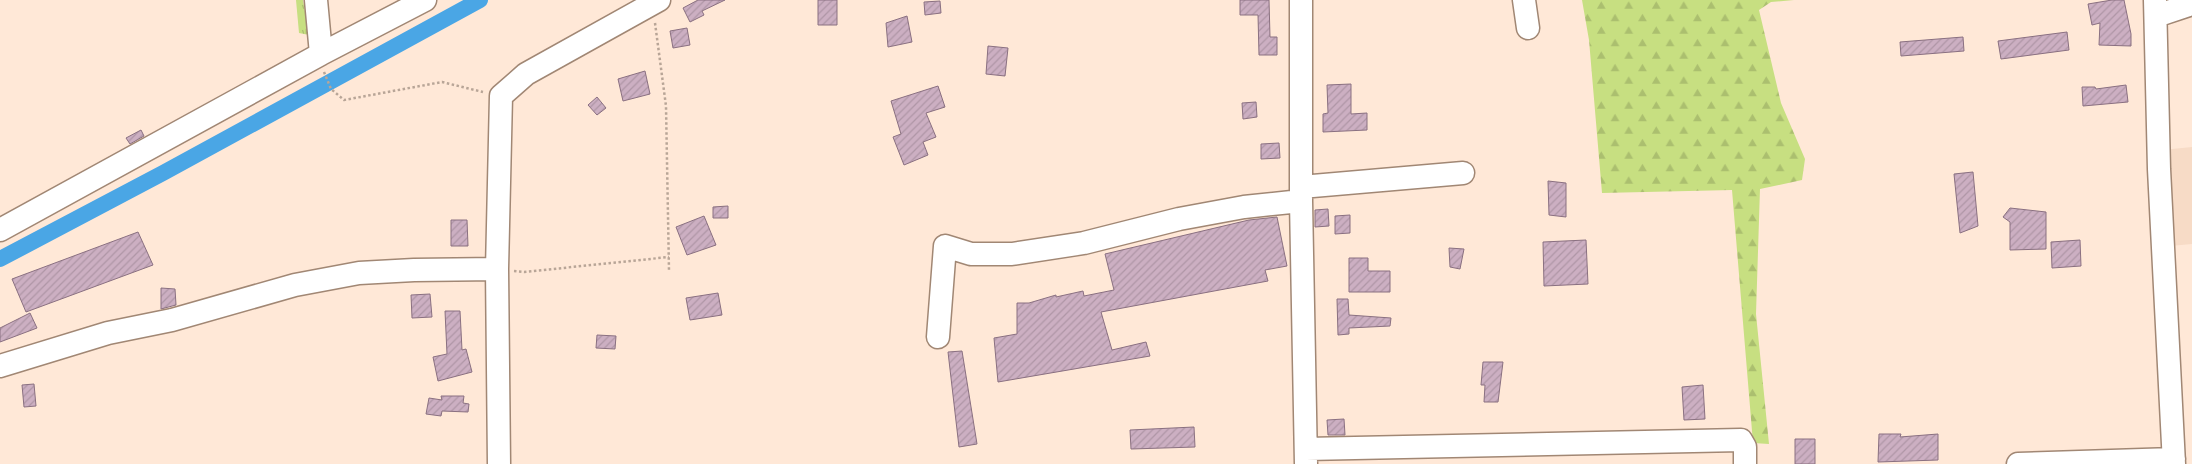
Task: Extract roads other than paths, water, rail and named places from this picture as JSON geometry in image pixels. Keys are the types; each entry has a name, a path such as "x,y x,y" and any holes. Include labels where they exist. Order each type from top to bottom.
{"street":[{"path":"316,0 323,64"},
{"path":"0,230 323,64 425,0"},
{"path":"1301,0 1301,194 1306,457 1741,440 1745,447 1745,464"},
{"path":"1524,0 1528,28"},
{"path":"499,464 497,269 501,96 526,74 656,2"},
{"path":"2018,464 2174,462 2159,169 2156,8 2192,4"},
{"path":"938,337 945,246 971,254 1012,254 1084,243 1179,220 1301,194 1463,173"},
{"path":"0,366 108,333 172,320 295,285 359,273 497,269"}],"waterway":[{"path":"0,259 163,173 480,0"}]}
